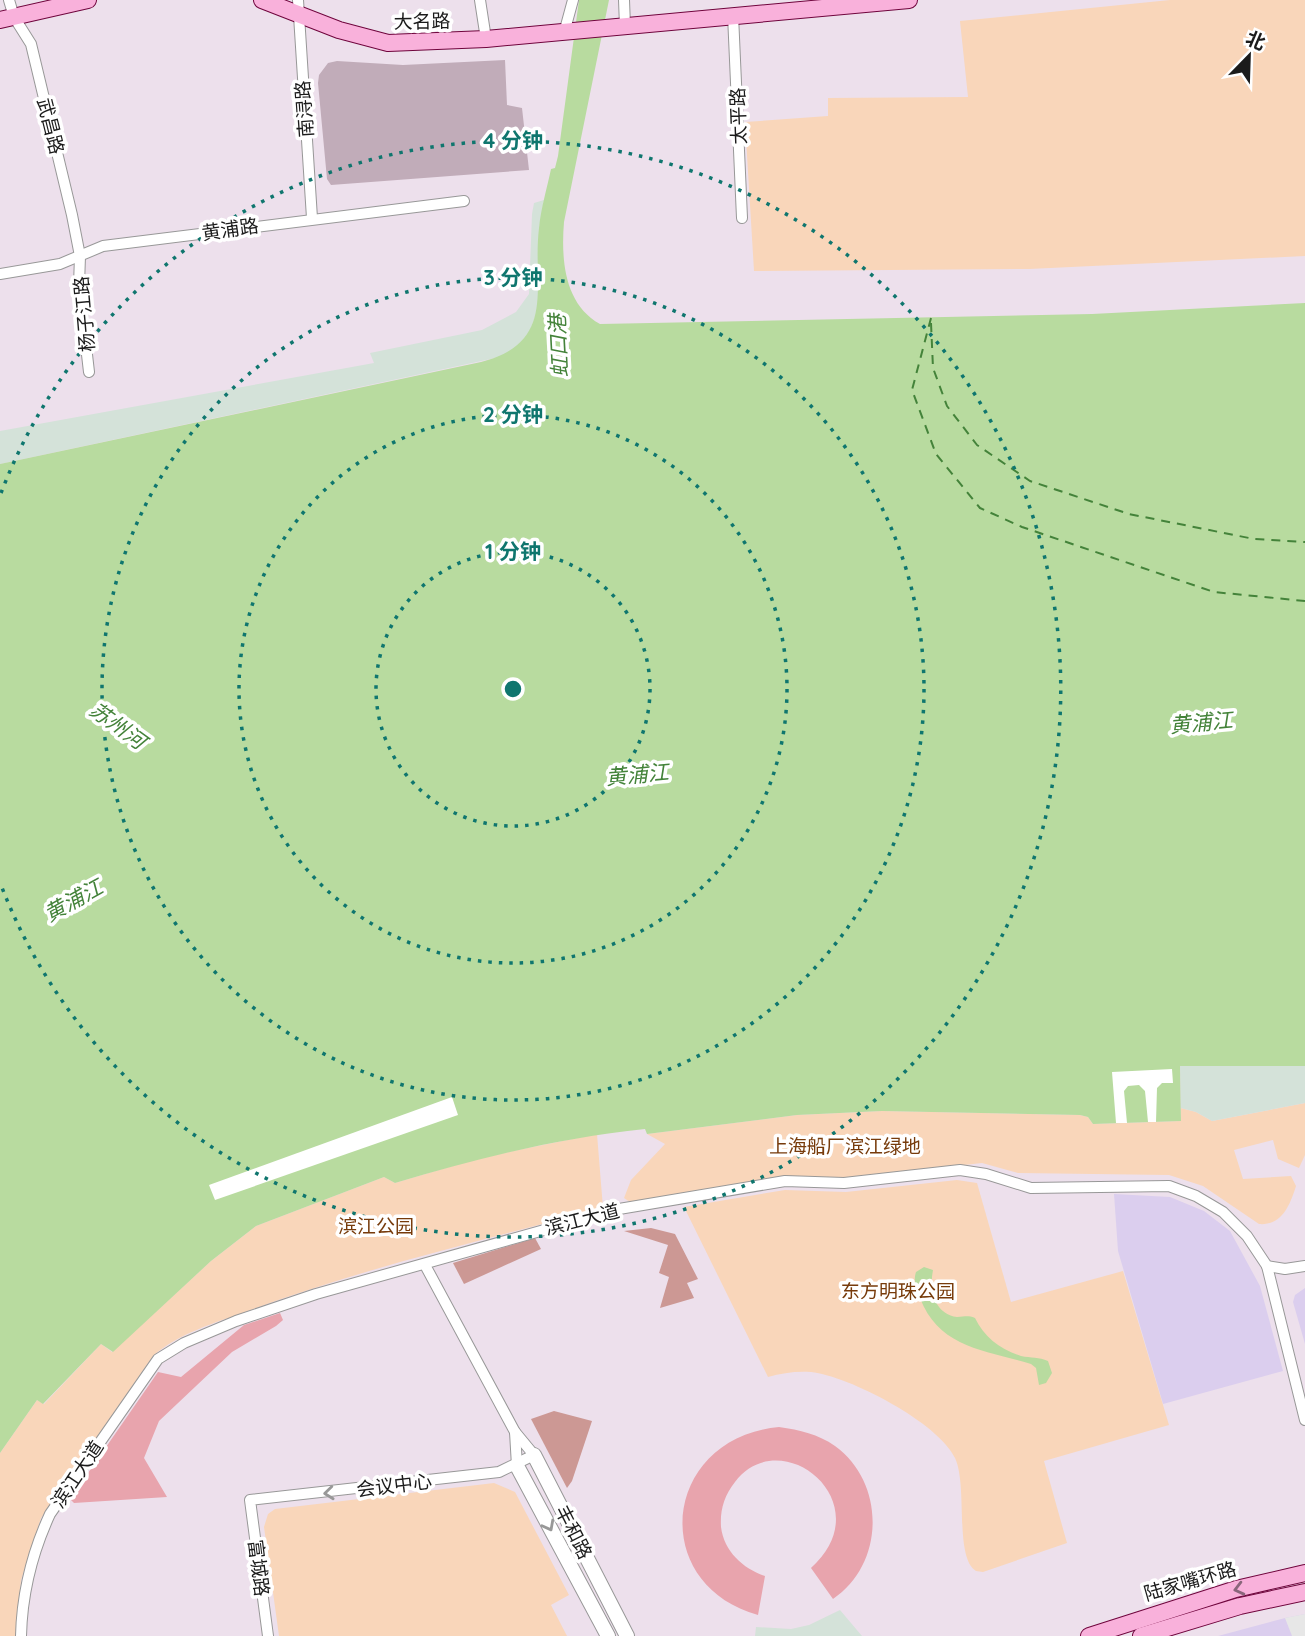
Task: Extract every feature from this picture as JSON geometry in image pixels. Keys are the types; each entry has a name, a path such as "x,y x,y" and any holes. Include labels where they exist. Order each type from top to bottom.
{"main road":[{"path":"7,19 88,0"},
{"name":"大名路","path":"262,0 298,7 365,39 388,43 486,39 909,0"},
{"name":"陆家嘴环路","path":"1089,1636 1200,1599 1305,1573"},
{"name":"陆家嘴环路","path":"1141,1636 1240,1606 1305,1592"}],"street":[{"name":"武昌路","path":"9,0 7,19 31,44 80,256"},
{"path":"480,0 486,39"},
{"path":"573,0 576,31"},
{"path":"617,27 624,0"},
{"name":"南浔路","path":"298,7 312,218"},
{"name":"太平路","path":"733,15 741,218"},
{"name":"黄浦路","path":"0,274 60,264 103,246 464,201"},
{"name":"杨子江路","path":"80,256 79,285 89,372"},
{"name":"滨江大道","path":"21,1636 26,1585 50,1514 158,1359 184,1343 236,1321 316,1293 425,1265 619,1209 785,1181 844,1183 960,1170 1031,1188 1125,1185 1169,1186 1183,1191 1223,1212 1247,1236 1267,1266 1305,1420"},
{"name":"丰和路","path":"425,1265 515,1432 534,1455 624,1635"},
{"path":"1267,1266 1285,1269 1305,1266"},
{"name":"丰和路","path":"515,1432 517,1466 608,1636"},
{"name":"会议中心","path":"250,1500 499,1472 517,1466 534,1455"},
{"name":"富城路","path":"250,1500 268,1636"}],"shaded area":[{"path":"505,60 507,105 522,108 529,170 331,185 327,179 318,83 319,75 328,63 337,61 403,65"},
{"path":"544,200 539,229 538,310 528,335 515,348 500,357 0,464 0,431 374,363 370,353 482,330 516,312 529,294 532,214 534,203"},
{"path":"1180,1066 1305,1066 1305,1103 1212,1121 1196,1112 1181,1108"},
{"path":"1114,1194 1170,1197 1204,1211 1230,1231 1260,1286 1283,1371 1163,1404 1118,1251"},
{"path":"651,1228 675,1234 698,1279 687,1283 694,1298 660,1308 669,1277 659,1273 668,1245 624,1231"},
{"path":"535,1238 541,1249 464,1284 453,1263"},
{"path":"1305,1288 1305,1344 1293,1302 1295,1295"},
{"path":"280,1313 283,1320 232,1352 159,1421 144,1458 167,1497 74,1503 70,1499 158,1372 181,1377 244,1325"},
{"path":"554,1411 592,1421 572,1481 567,1488 531,1419"},
{"path":"779,1427 822,1438 852,1462 864,1481 873,1523 870,1545 862,1566 850,1584 833,1599 811,1568 830,1543 836,1519 831,1496 817,1478 798,1465 776,1461 754,1466 735,1482 725,1498 721,1527 726,1544 736,1558 765,1576 758,1615 722,1598 698,1574 685,1545 683,1514 692,1483 711,1457 740,1437"},
{"path":"840,1610 862,1636 755,1636 756,1627 791,1629 809,1625"},
{"path":"1305,1614 1305,1636 1218,1636 1285,1618"},
{"path":"1305,1614 1305,1636 1292,1636 1285,1618"}],"green space":[{"path":"1170,0 1305,0 1305,256 1029,269 754,271 745,122 828,116 828,98 968,97 960,21"},
{"name":"上海船厂滨江绿地","path":"1305,1103 1305,1155 1299,1168 1278,1159 1273,1140 1234,1150 1243,1179 1291,1176 1296,1186 1284,1213 1274,1222 1267,1224 1259,1224 1203,1186 1169,1175 1018,1173 982,1163 630,1202 624,1198 631,1180 665,1144 647,1134 797,1115 882,1111 1080,1115 1088,1117 1093,1124 1181,1121 1181,1108 1196,1112 1212,1121"},
{"name":"滨江公园","path":"597,1134 603,1208 335,1281 198,1329 153,1356 41,1518 21,1580 16,1636 0,1636 0,1453 37,1400 44,1404 101,1344 112,1352 211,1261 256,1226 384,1177 395,1183 479,1158"},
{"name":"东方明珠公园","path":"957,1180 977,1183 1011,1302 1123,1271 1169,1425 1044,1461 1067,1543 983,1572 976,1571 969,1563 965,1551 959,1470 946,1444 912,1416 847,1382 811,1372 768,1377 684,1207 785,1190 846,1192"},
{"path":"494,1483 515,1492 569,1595 551,1605 567,1636 279,1636 264,1527 268,1514 275,1509"}],"water":[{"path":"579,0 609,0 564,222 563,251 572,293 588,315 600,324 1092,314 1305,303 1305,1066 1180,1066 1181,1121 1093,1124 1088,1117 1080,1115 882,1111 797,1115 647,1134 645,1129 613,1133 519,1150 395,1183 384,1177 256,1226 211,1261 113,1352 101,1344 43,1404 37,1400 0,1453 0,464 481,362 505,353 522,341 536,310 540,221 551,169 555,168 558,156"},
{"path":"924,1267 933,1270 933,1292 943,1311 957,1317 975,1318 988,1337 1007,1350 1021,1356 1048,1361 1052,1373 1046,1383 1039,1385 1036,1368 1031,1364 965,1344 939,1327 928,1315 915,1285 916,1272"}],"pier":[{"path":"1172,1069 1173,1083 1162,1083 1157,1088 1156,1122 1148,1122 1145,1091 1139,1085 1128,1086 1124,1091 1127,1123 1116,1123 1112,1072"},
{"path":"452,1097 458,1115 215,1200 209,1185"}],"ferry route":[{"path":"931,318 912,390 936,454 980,508 1022,527 1214,592 1305,601"},
{"path":"931,323 933,368 947,406 977,445 1030,481 1129,514 1254,539 1305,542"}],"water label":[{"name":"虹口港","path":"558,346"},
{"name":"黄浦江","path":"1201,722"},
{"name":"苏州河","path":"118,725"},
{"name":"黄浦江","path":"637,774"},
{"name":"黄浦江","path":"73,900"}]}
